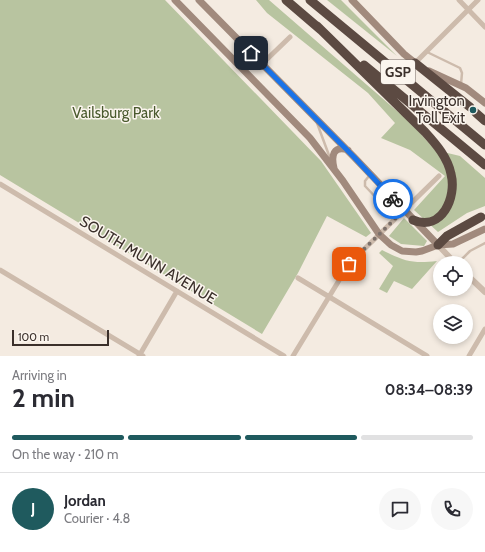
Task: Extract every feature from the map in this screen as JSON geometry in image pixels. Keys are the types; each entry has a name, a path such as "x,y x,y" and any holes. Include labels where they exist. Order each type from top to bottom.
{"highway":[{"name":"GSP","path":"286,0 485,165"},
{"name":"GSP","path":"310,0 485,144"},
{"path":"317,26 425,132 438,148 448,164 451,174 452,189 450,199 444,212 430,222 419,222 413,220"},
{"path":"415,63 485,121"},
{"path":"438,245 447,236 481,216"}],"main road":[{"path":"175,0 310,138 379,234 391,245 402,251 422,251 438,245 453,244 485,229"},
{"path":"199,0 348,151 438,245"},
{"path":"352,0 404,54 415,63 461,85 485,103"},
{"path":"334,170 332,159 335,152 340,149 348,151"}],"street":[{"path":"459,0 485,26"},
{"path":"415,63 478,0"},
{"path":"262,64 290,37"},
{"path":"293,356 349,264 439,176"},
{"name":"SOUTH MUNN AVENUE","path":"0,184 284,356"},
{"path":"438,245 450,256"},
{"path":"0,270 140,355 177,291"},
{"path":"298,278 427,356"},
{"path":"473,281 485,292"},
{"path":"469,356 485,329"}],"lane":[{"path":"426,51 460,68 462,73 461,85"},
{"path":"314,117 326,145 334,170"},
{"path":"370,174 365,181 365,186 386,206 390,207 398,204"},
{"path":"465,256 470,251 485,243"}],"green space":[{"name":"Vailsburg Park","path":"0,0 165,0 321,161 371,233 366,237 327,216 298,273 262,334 0,175"},
{"path":"256,0 269,0 412,124 435,150 460,156 485,178 485,206 467,213 438,232 414,210 445,176 410,150 381,138 395,123 368,93 267,13"},
{"path":"327,0 341,0 397,56"},
{"path":"404,218 427,241 424,246 401,244 389,236"},
{"path":"382,250 396,257 414,262 433,261 433,265 412,289 394,281 387,293 379,289 393,266 379,253"}],"way so far":[{"path":"349,264 404,210 393,199"}],"place":[{"name":"Irvington Toll Exit","path":"473,110"}],"route":[{"path":"251,53 354,157 393,199"}]}
